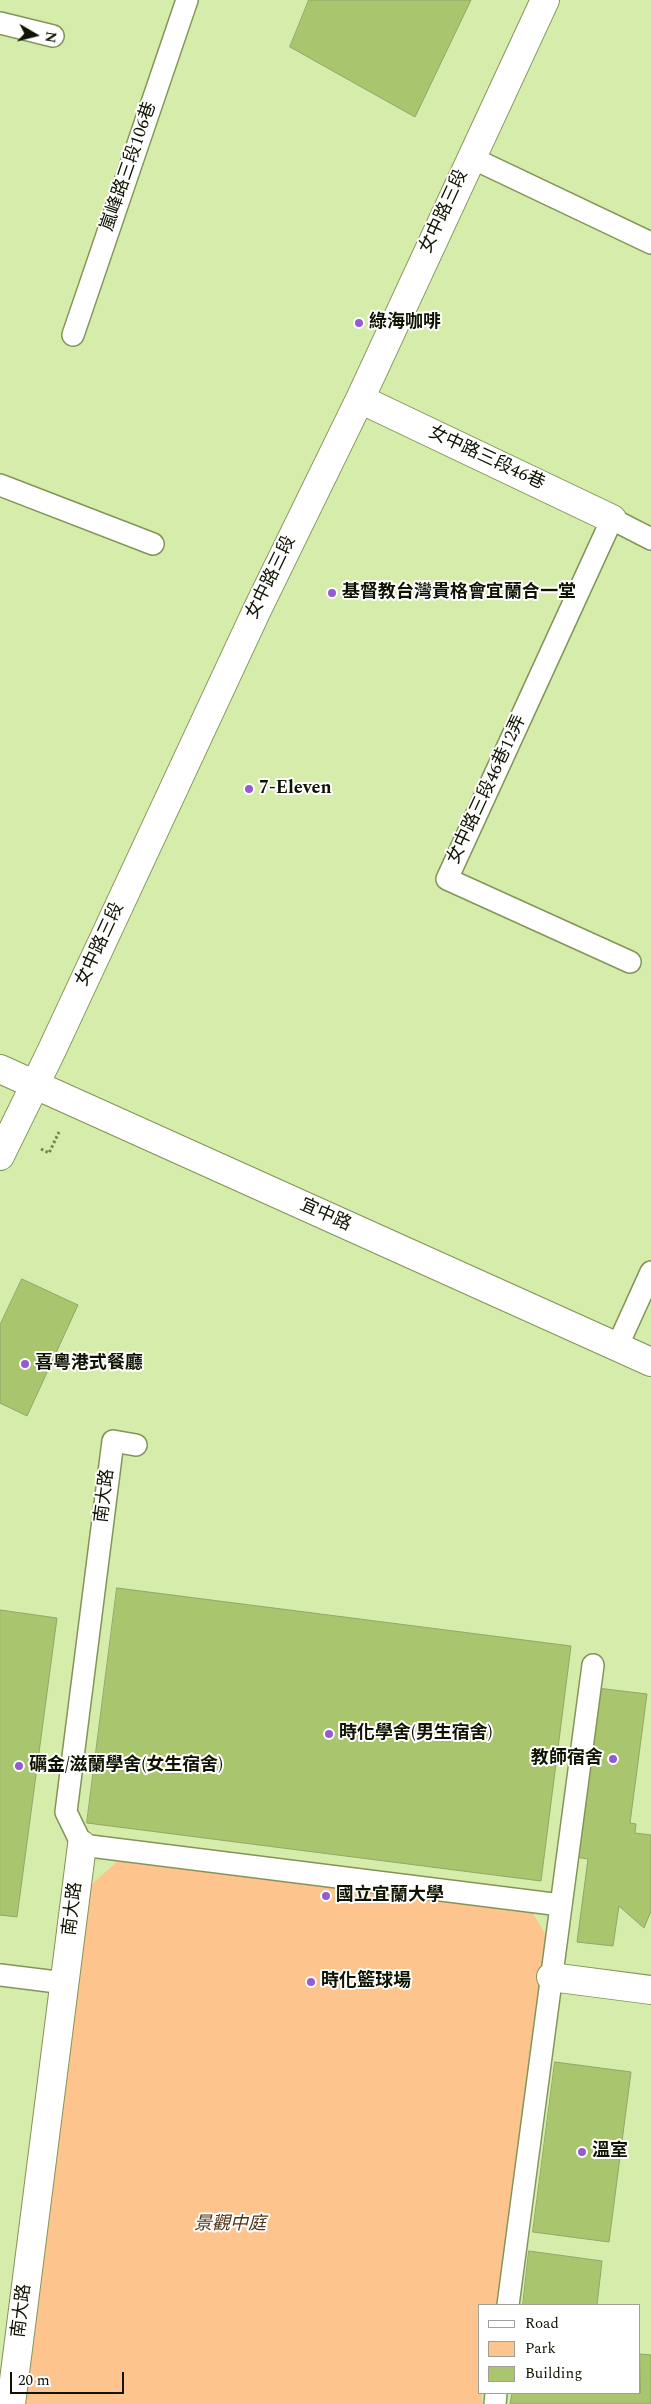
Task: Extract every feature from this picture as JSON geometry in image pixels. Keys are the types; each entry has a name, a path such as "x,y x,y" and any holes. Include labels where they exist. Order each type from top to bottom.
{"street":[{"name":"女中路三段","path":"0,1156 257,610 360,399 470,157 545,0"},
{"name":"女中路三段46巷","path":"360,399 612,519"},
{"name":"宜中路","path":"0,1069 651,1362"},
{"name":"南大路","path":"11,2404 82,1845"},
{"path":"551,1977 651,1990"}],"lane":[{"name":"嵐峰路三段106巷","path":"73,334 187,0"},
{"path":"0,23 53,36"},
{"path":"470,157 651,243"},
{"path":"0,485 153,544"},
{"path":"612,519 651,539"},
{"name":"女中路三段46巷12弄","path":"612,519 447,879 630,962"},
{"path":"617,1347 651,1272"},
{"name":"南大路","path":"82,1845 66,1812 113,1441 136,1444"},
{"path":"508,2304 593,1665"},
{"path":"82,1845 561,1904"},
{"path":"0,1975 65,1983"}],"green space":[{"name":"景觀中庭","path":"121,1858 531,1910 549,1940 530,2084 496,2304 478,2304 478,2394 482,2394 482,2404 26,2404 91,1885"}],"building":[{"path":"309,0 471,0 415,117 290,47"},
{"name":"喜粵港式餐廳","path":"22,1279 78,1305 27,1416 0,1403 0,1325"},
{"name":"時化學舍(男生宿舍)","path":"117,1588 571,1646 541,1881 87,1823"},
{"name":"礪金/滋蘭學舍(女生宿舍)","path":"0,1610 57,1618 17,1917 0,1915"},
{"name":"教師宿舍","path":"597,1688 647,1694 630,1823 636,1824 635,1833 651,1835 651,1911 644,1928 619,1906 613,1946 577,1942 588,1859 575,1857"},
{"name":"溫室","path":"555,2062 631,2072 609,2242 533,2232"},
{"path":"529,2251 602,2261 597,2304 523,2304"},
{"path":"641,2354 651,2355 651,2404 510,2404 512,2394 641,2394"}],"place":[{"name":"綠海咖啡","path":"359,323"},
{"name":"基督教台灣貴格會宜蘭合一堂","path":"332,593"},
{"name":"7-Eleven","path":"249,789"},
{"name":"喜粵港式餐廳","path":"25,1364"},
{"name":"時化學舍(男生宿舍)","path":"329,1734"},
{"name":"教師宿舍","path":"613,1759"},
{"name":"礪金/滋蘭學舍(女生宿舍)","path":"19,1766"},
{"name":"國立宜蘭大學","path":"326,1896"},
{"name":"時化籃球場","path":"311,1982"},
{"name":"溫室","path":"582,2152"}]}
